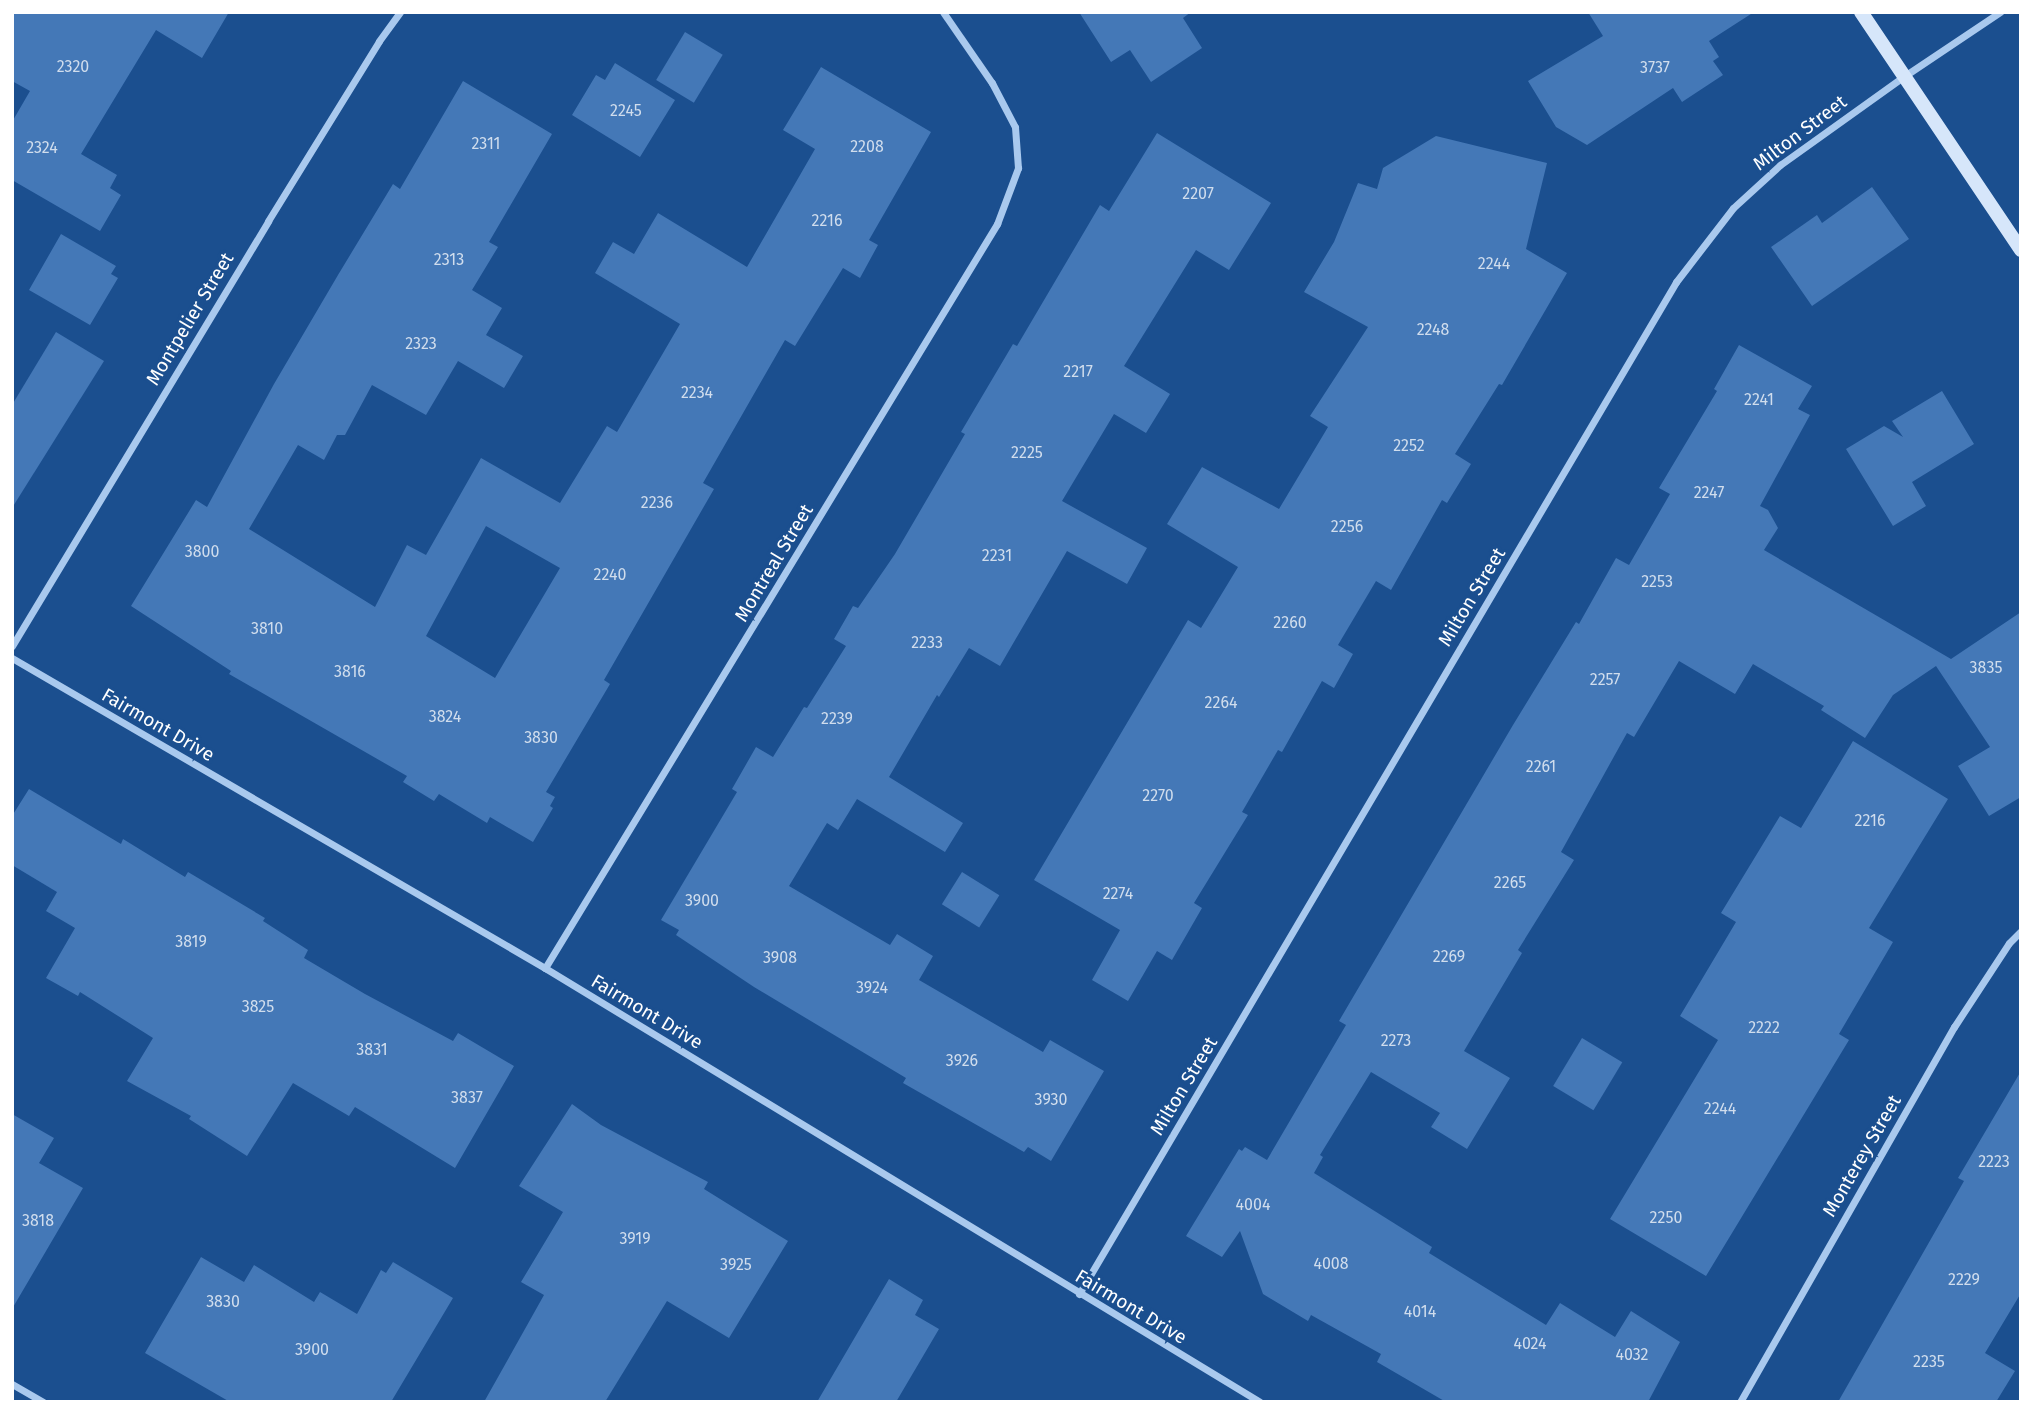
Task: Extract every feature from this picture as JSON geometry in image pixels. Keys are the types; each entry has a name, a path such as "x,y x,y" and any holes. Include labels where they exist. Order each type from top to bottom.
{"main road":[{"path":"1861,12 2021,250"}],"street":[{"name":"Montpelier Street","path":"12,646 274,210 379,41 400,12"},
{"name":"Montreal Street","path":"545,968 997,224 1018,168 1014,127 992,83 943,12"},
{"name":"Milton Street","path":"1079,1294 1676,282 1733,208 1780,165 2000,12"},
{"name":"Fairmont Drive","path":"12,658 545,968 1261,1402"},
{"name":"Monterey Street","path":"1740,1402 1954,1027 2009,943 2021,931"},
{"path":"12,1384 43,1402"}],"building":[{"path":"12,12 229,12 202,58 156,30 81,154 117,175 110,188 121,195 100,231 12,180 12,122 30,91 12,81"},
{"path":"1079,12 1191,12 1183,18 1202,48 1151,82 1130,50 1111,62"},
{"path":"1588,12 1754,12 1709,41 1719,57 1713,61 1723,75 1682,102 1673,88 1587,145 1556,127 1528,81 1603,36"},
{"path":"685,32 723,55 694,103 656,80"},
{"path":"615,63 675,100 640,157 572,115 596,75 605,80"},
{"path":"821,67 931,132 869,240 878,245 860,278 843,268 795,346 785,340 703,483 714,489 604,680 610,684 546,792 555,797 550,806 553,808 533,842 490,817 487,823 439,794 434,801 403,782 407,776 229,674 231,671 131,606 196,500 207,507 274,384 338,275 393,184 400,189 463,81 552,134 489,242 498,247 472,290 502,308 486,335 523,356 504,388 458,361 426,415 372,385 345,435 337,435 324,460 298,445 249,529 375,607 407,545 426,555 481,458 560,503 607,426 617,432 680,324 595,273 613,242 634,254 658,213 747,267 815,149 783,130","holes":["486,526 560,568 495,678 426,636"]},
{"path":"1157,133 1271,203 1229,270 1196,250 1124,366 1170,394 1146,433 1114,414 1062,501 1147,548 1127,584 1067,551 1000,666 969,648 939,697 937,695 889,777 963,823 945,852 857,799 838,830 827,823 789,886 890,945 897,934 933,956 919,980 1043,1052 1050,1040 1104,1071 1051,1161 1028,1147 1024,1152 903,1083 906,1078 754,987 676,935 679,930 661,920 737,792 732,789 756,747 773,757 804,707 807,708 846,646 834,639 853,606 858,608 895,554 965,434 961,432 1013,344 1017,346 1100,205 1109,211"},
{"path":"1436,136 1547,163 1526,249 1567,273 1502,385 1499,384 1455,454 1471,464 1447,503 1442,500 1391,590 1376,581 1338,645 1353,654 1334,688 1322,681 1282,752 1278,750 1242,812 1248,815 1194,903 1202,908 1172,960 1157,951 1128,1001 1092,980 1120,930 1034,880 1188,620 1201,628 1238,567 1167,524 1202,467 1279,509 1328,427 1310,416 1368,327 1304,292 1334,242 1358,183 1377,189 1383,168"},
{"path":"1872,187 1909,239 1812,306 1771,247 1817,215 1822,223"},
{"path":"61,234 116,266 111,274 118,278 90,325 29,290"},
{"path":"56,332 104,361 12,508 12,405"},
{"path":"1739,345 1812,386 1798,409 1810,415 1760,506 1768,510 1778,528 1764,550 1951,659 2021,612 2021,797 1989,816 1958,766 1990,747 1936,666 1893,695 1865,738 1821,710 1824,706 1753,664 1735,694 1679,661 1634,737 1627,733 1561,852 1574,860 1518,950 1522,953 1464,1051 1510,1078 1467,1149 1431,1127 1440,1113 1371,1072 1320,1155 1323,1157 1314,1173 1432,1247 1429,1253 1546,1325 1560,1303 1615,1337 1631,1311 1680,1342 1648,1402 1446,1402 1377,1362 1381,1354 1311,1315 1308,1321 1263,1294 1240,1231 1222,1257 1186,1236 1239,1149 1242,1151 1245,1147 1267,1160 1346,1025 1339,1021 1513,725 1576,622 1579,624 1616,558 1629,565 1670,494 1659,488 1717,391 1714,389"},
{"path":"1942,391 1974,444 1912,482 1926,506 1893,526 1846,449 1884,426 1903,437 1892,421"},
{"path":"1853,741 1948,799 1869,928 1893,942 1839,1034 1849,1040 1706,1276 1610,1219 1718,1040 1680,1016 1736,922 1721,913 1780,816 1801,828"},
{"path":"29,789 121,844 123,839 185,877 188,872 265,918 263,921 308,950 304,958 365,994 453,1041 458,1033 514,1066 455,1168 355,1107 349,1116 293,1083 247,1156 189,1119 191,1116 127,1081 153,1038 80,992 78,996 46,978 75,928 46,911 57,892 12,865 12,816"},
{"path":"962,872 999,895 979,928 942,904"},
{"path":"1582,1038 1622,1062 1593,1110 1553,1086"},
{"path":"2021,1071 2021,1293 1985,1353 2015,1371 1996,1402 1838,1402 1964,1181 1958,1178"},
{"path":"572,1104 601,1125 708,1182 704,1189 788,1241 729,1338 667,1301 605,1402 484,1402 544,1295 521,1282 563,1212 519,1186"},
{"path":"12,1114 54,1138 39,1163 83,1188 12,1309"},
{"path":"201,1257 244,1282 254,1265 314,1302 320,1292 357,1314 381,1270 386,1273 393,1262 453,1298 391,1402 230,1402 145,1353"},
{"path":"889,1279 923,1300 915,1315 939,1329 896,1402 817,1402"}]}
